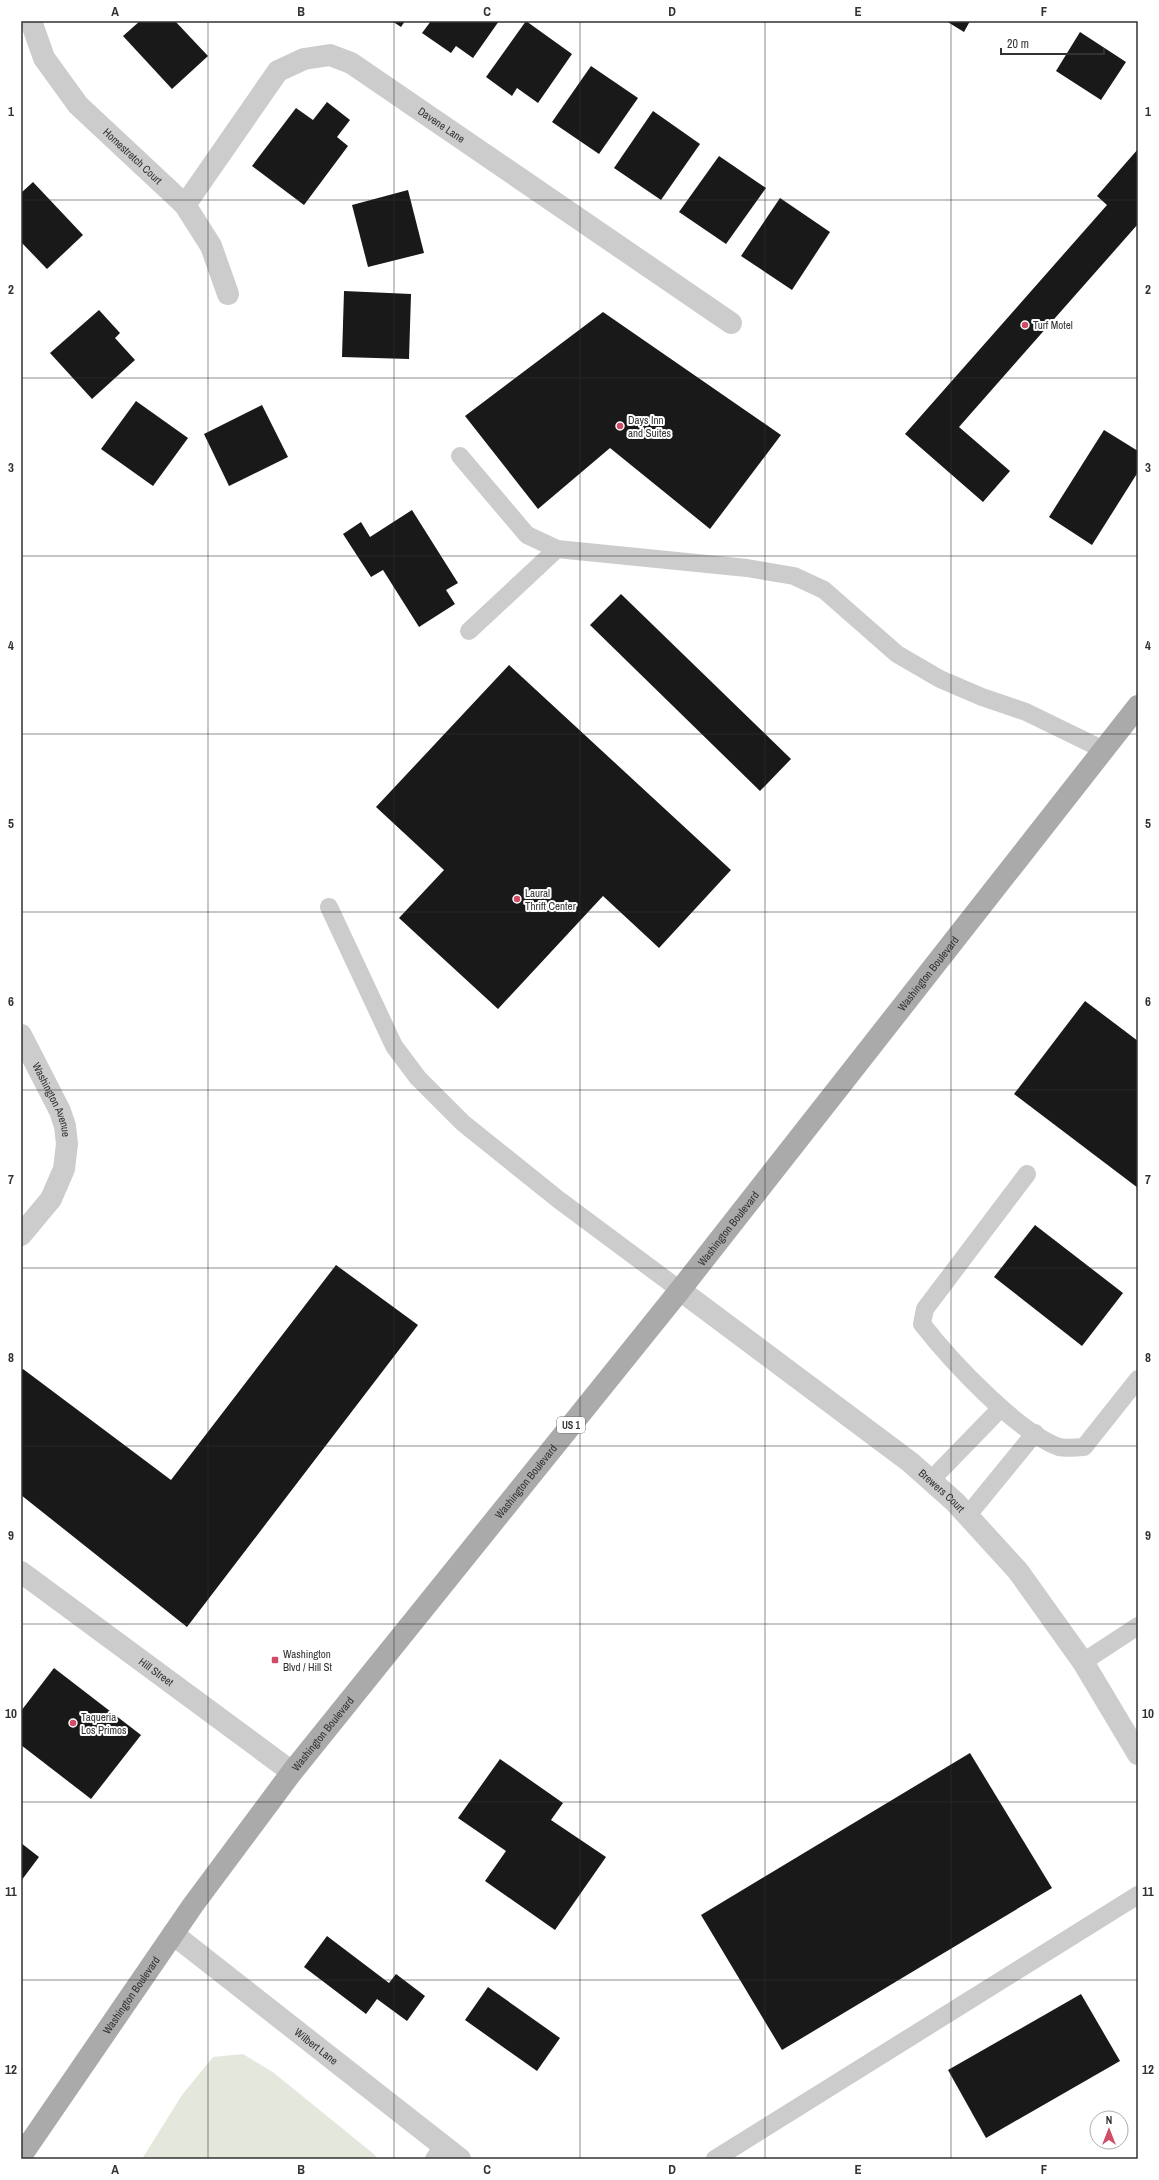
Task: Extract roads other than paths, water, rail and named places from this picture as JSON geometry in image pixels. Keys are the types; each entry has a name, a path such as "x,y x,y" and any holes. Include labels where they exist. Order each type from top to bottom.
{"main road":[{"name":"Washington Boulevard","path":"21,2156 172,1934 292,1772 680,1290 1138,706"}],"street":[{"name":"Homestretch Court","path":"31,21 44,58 78,105 184,205 211,246 228,294"},
{"name":"Davene Lane","path":"184,205 278,71 304,59 330,55 351,63 731,323"},
{"name":"Washington Avenue","path":"21,1035 60,1111 66,1126 67,1144 64,1169 51,1199 21,1235"},
{"name":"Brewers Court","path":"680,1290 910,1462 968,1515 1018,1571 1083,1662 1138,1754"},
{"name":"Hill Street","path":"21,1572 292,1772"},
{"name":"Wilbert Lane","path":"172,1934 439,2152 460,2159"}],"lane":[{"path":"460,456 527,535 557,549 747,568 794,576 824,590 897,654 940,678 982,697 1026,712 1104,750"},
{"path":"469,631 557,549"},
{"path":"329,907 394,1046 418,1078 470,1128 559,1200 680,1290"},
{"path":"1027,1174 925,1309 922,1324 934,1339 1000,1408 1035,1434 1060,1447 1084,1447 1138,1379"},
{"path":"931,1480 1000,1408"},
{"path":"968,1515 1035,1434"},
{"path":"1083,1662 1138,1626"},
{"path":"715,2159 1138,1894"}],"place":[{"name":"Turf Motel","path":"1025,325"},
{"name":"Days Inn and Suites","path":"620,426"},
{"name":"Laural Thrift Center","path":"517,899"},
{"name":"Washington Blvd / Hill St","path":"275,1660"},
{"name":"Taqueria Los Primos","path":"73,1723"}]}
